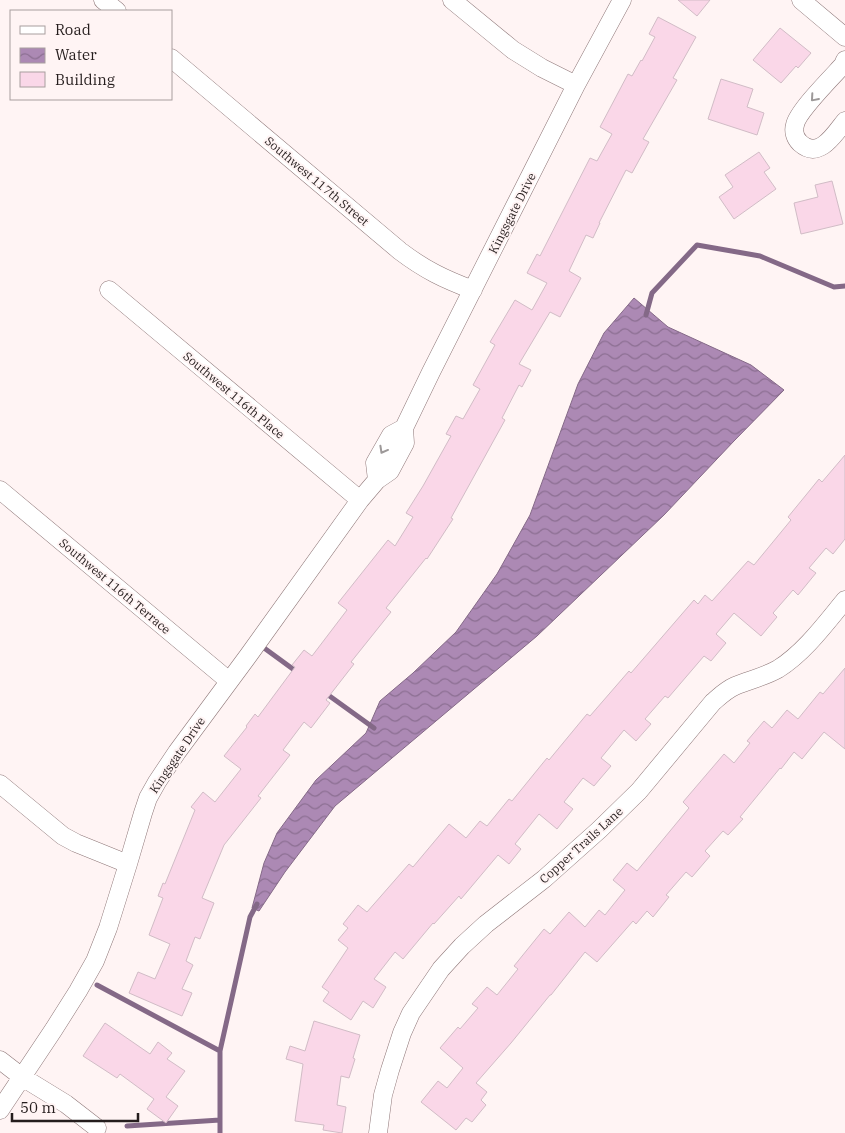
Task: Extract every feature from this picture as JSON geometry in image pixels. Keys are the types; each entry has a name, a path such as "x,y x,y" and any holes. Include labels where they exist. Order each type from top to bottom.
{"street":[{"path":"103,0 116,10"},
{"path":"452,0 513,50 542,68 576,85"},
{"name":"Kingsgate Drive","path":"0,1110 78,992 95,960 108,928 148,798 156,782 360,500 377,480 375,463 391,435 404,428 576,85 622,0"},
{"path":"801,0 841,34 845,52"},
{"name":"Southwest 117th Street","path":"172,59 400,251 433,273 473,290"},
{"path":"845,60 843,65 800,114 795,123 796,140 803,146 818,148 825,144 845,121"},
{"name":"Southwest 116th Place","path":"108,290 360,500"},
{"name":"Southwest 116th Terrace","path":"0,490 229,682"},
{"name":"Copper Trails Lane","path":"378,1133 383,1096 402,1033 411,1013 441,969 486,924 544,880 606,824 639,791 713,702 724,692 760,677 791,660 845,600"},
{"path":"0,784 63,836 128,864"},
{"path":"0,1060 22,1077 66,1104 97,1128"}],"water":[{"path":"634,298 668,327 751,365 784,390 664,515 537,636 335,806 285,872 259,911 252,908 264,863 277,833 316,780 366,733 380,701 456,632 497,574 530,515 578,384 604,333"}],"building":[{"path":"678,0 710,0 697,16"},
{"path":"658,17 696,37 673,78 677,80 643,139 649,142 632,173 626,170 593,238 586,235 569,271 581,278 560,317 550,312 519,364 531,370 522,387 519,385 502,418 505,420 451,518 453,519 427,559 386,608 391,612 351,662 354,664 326,700 330,703 311,728 304,722 283,750 290,755 258,796 261,798 224,845 202,898 214,903 200,939 195,937 186,961 193,965 182,989 192,993 182,1016 129,993 138,972 155,979 170,944 149,935 163,898 158,896 163,883 165,884 195,810 191,807 203,792 215,802 241,769 224,756 255,714 258,717 295,667 292,665 304,650 312,656 347,610 338,603 388,540 395,546 413,517 406,513 451,436 446,434 456,416 463,419 480,389 473,385 495,345 490,342 515,300 532,310 547,283 527,273 537,254 540,256 590,158 597,161 612,134 600,127 628,74 632,76 655,37 649,34"},
{"path":"780,28 811,53 781,83 753,60"},
{"path":"721,79 753,89 747,107 764,113 757,135 708,119"},
{"path":"759,152 770,168 764,172 776,189 734,219 719,197 733,187 725,175"},
{"path":"832,181 843,224 801,234 794,203 818,197 815,185"},
{"path":"845,455 845,539 833,554 826,548 809,568 816,573 798,595 793,590 773,613 777,617 761,636 734,613 716,634 726,643 711,661 704,656 668,698 665,696 645,719 651,724 636,741 624,730 601,758 611,766 594,786 583,778 564,802 573,809 557,829 539,814 515,844 521,849 509,864 498,855 461,899 459,896 403,959 395,952 374,979 386,987 373,1008 363,1001 351,1020 323,1001 329,992 322,987 348,948 338,940 348,928 343,924 358,905 367,912 409,864 413,867 449,824 466,838 480,821 487,826 509,799 512,801 547,758 549,760 587,714 590,716 629,671 631,673 694,600 698,604 705,595 712,601 748,561 754,565 791,520 788,517 819,479 822,482"},
{"path":"845,668 845,749 824,732 802,759 794,752 740,817 743,819 728,835 723,831 705,851 710,856 692,877 686,872 666,895 669,897 653,917 647,911 636,924 633,921 597,962 585,952 476,1083 487,1092 481,1100 486,1105 472,1122 466,1118 456,1130 421,1102 438,1081 447,1088 463,1068 440,1048 478,1008 472,1004 487,987 497,995 518,969 514,966 544,929 550,934 569,912 585,927 599,910 605,915 625,890 613,880 627,863 637,871 689,808 683,802 724,754 734,763 750,743 747,741 764,721 772,728 787,710 798,719 820,692 823,694"},
{"path":"314,1021 360,1035 349,1078 341,1076 337,1105 346,1107 342,1133 323,1130 324,1125 295,1121 303,1064 286,1059 290,1046 305,1051"},
{"path":"105,1023 150,1054 158,1042 172,1053 167,1059 185,1071 166,1097 178,1106 166,1123 147,1109 154,1099 120,1074 117,1078 83,1056"}],"waterway":[{"path":"646,315 652,293 697,245 760,256 834,287 845,286"},
{"path":"260,645 297,672"},
{"path":"324,692 374,728"},
{"path":"220,1133 220,1051 250,917 257,904"},
{"path":"97,985 220,1051"},
{"path":"127,1126 220,1120"}]}
